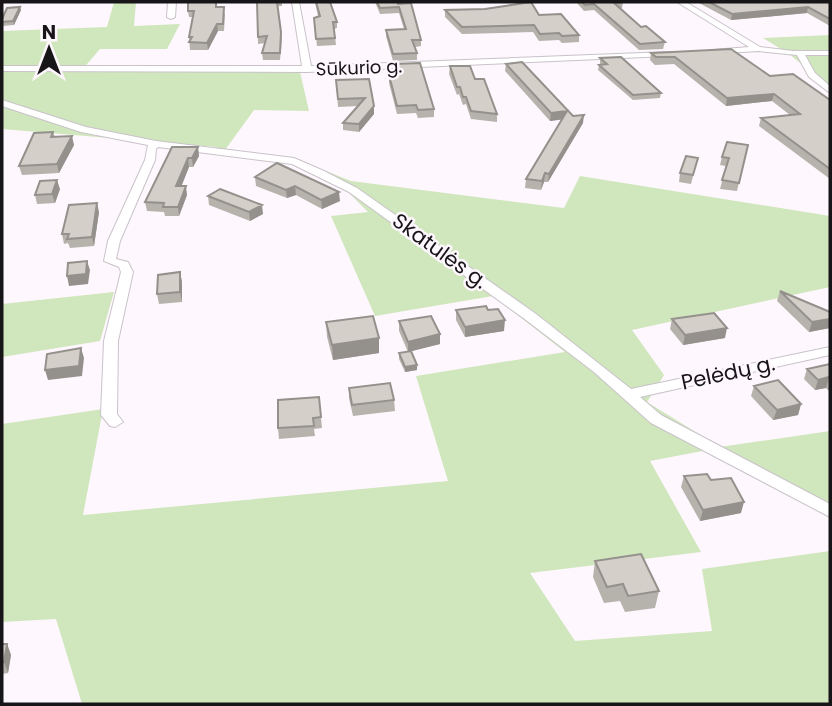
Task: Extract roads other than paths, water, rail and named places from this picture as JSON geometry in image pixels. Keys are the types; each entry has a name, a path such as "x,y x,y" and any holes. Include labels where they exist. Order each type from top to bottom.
{"street":[{"path":"171,17 172,2"},
{"path":"295,2 307,69"},
{"path":"681,2 758,49"},
{"path":"706,52 758,49 800,54 830,53"},
{"name":"Sūkurio g.","path":"2,69 307,69 683,53"},
{"path":"800,54 812,75 830,90"},
{"name":"Skatulės g.","path":"2,103 84,130 156,144 294,161 353,190 531,317 599,369 656,419 830,511"},
{"path":"115,422 109,415 111,341 127,272 124,265 110,261 114,241 150,160 151,148 156,144"},
{"name":"Pelėdų g.","path":"626,394 830,351"}]}
